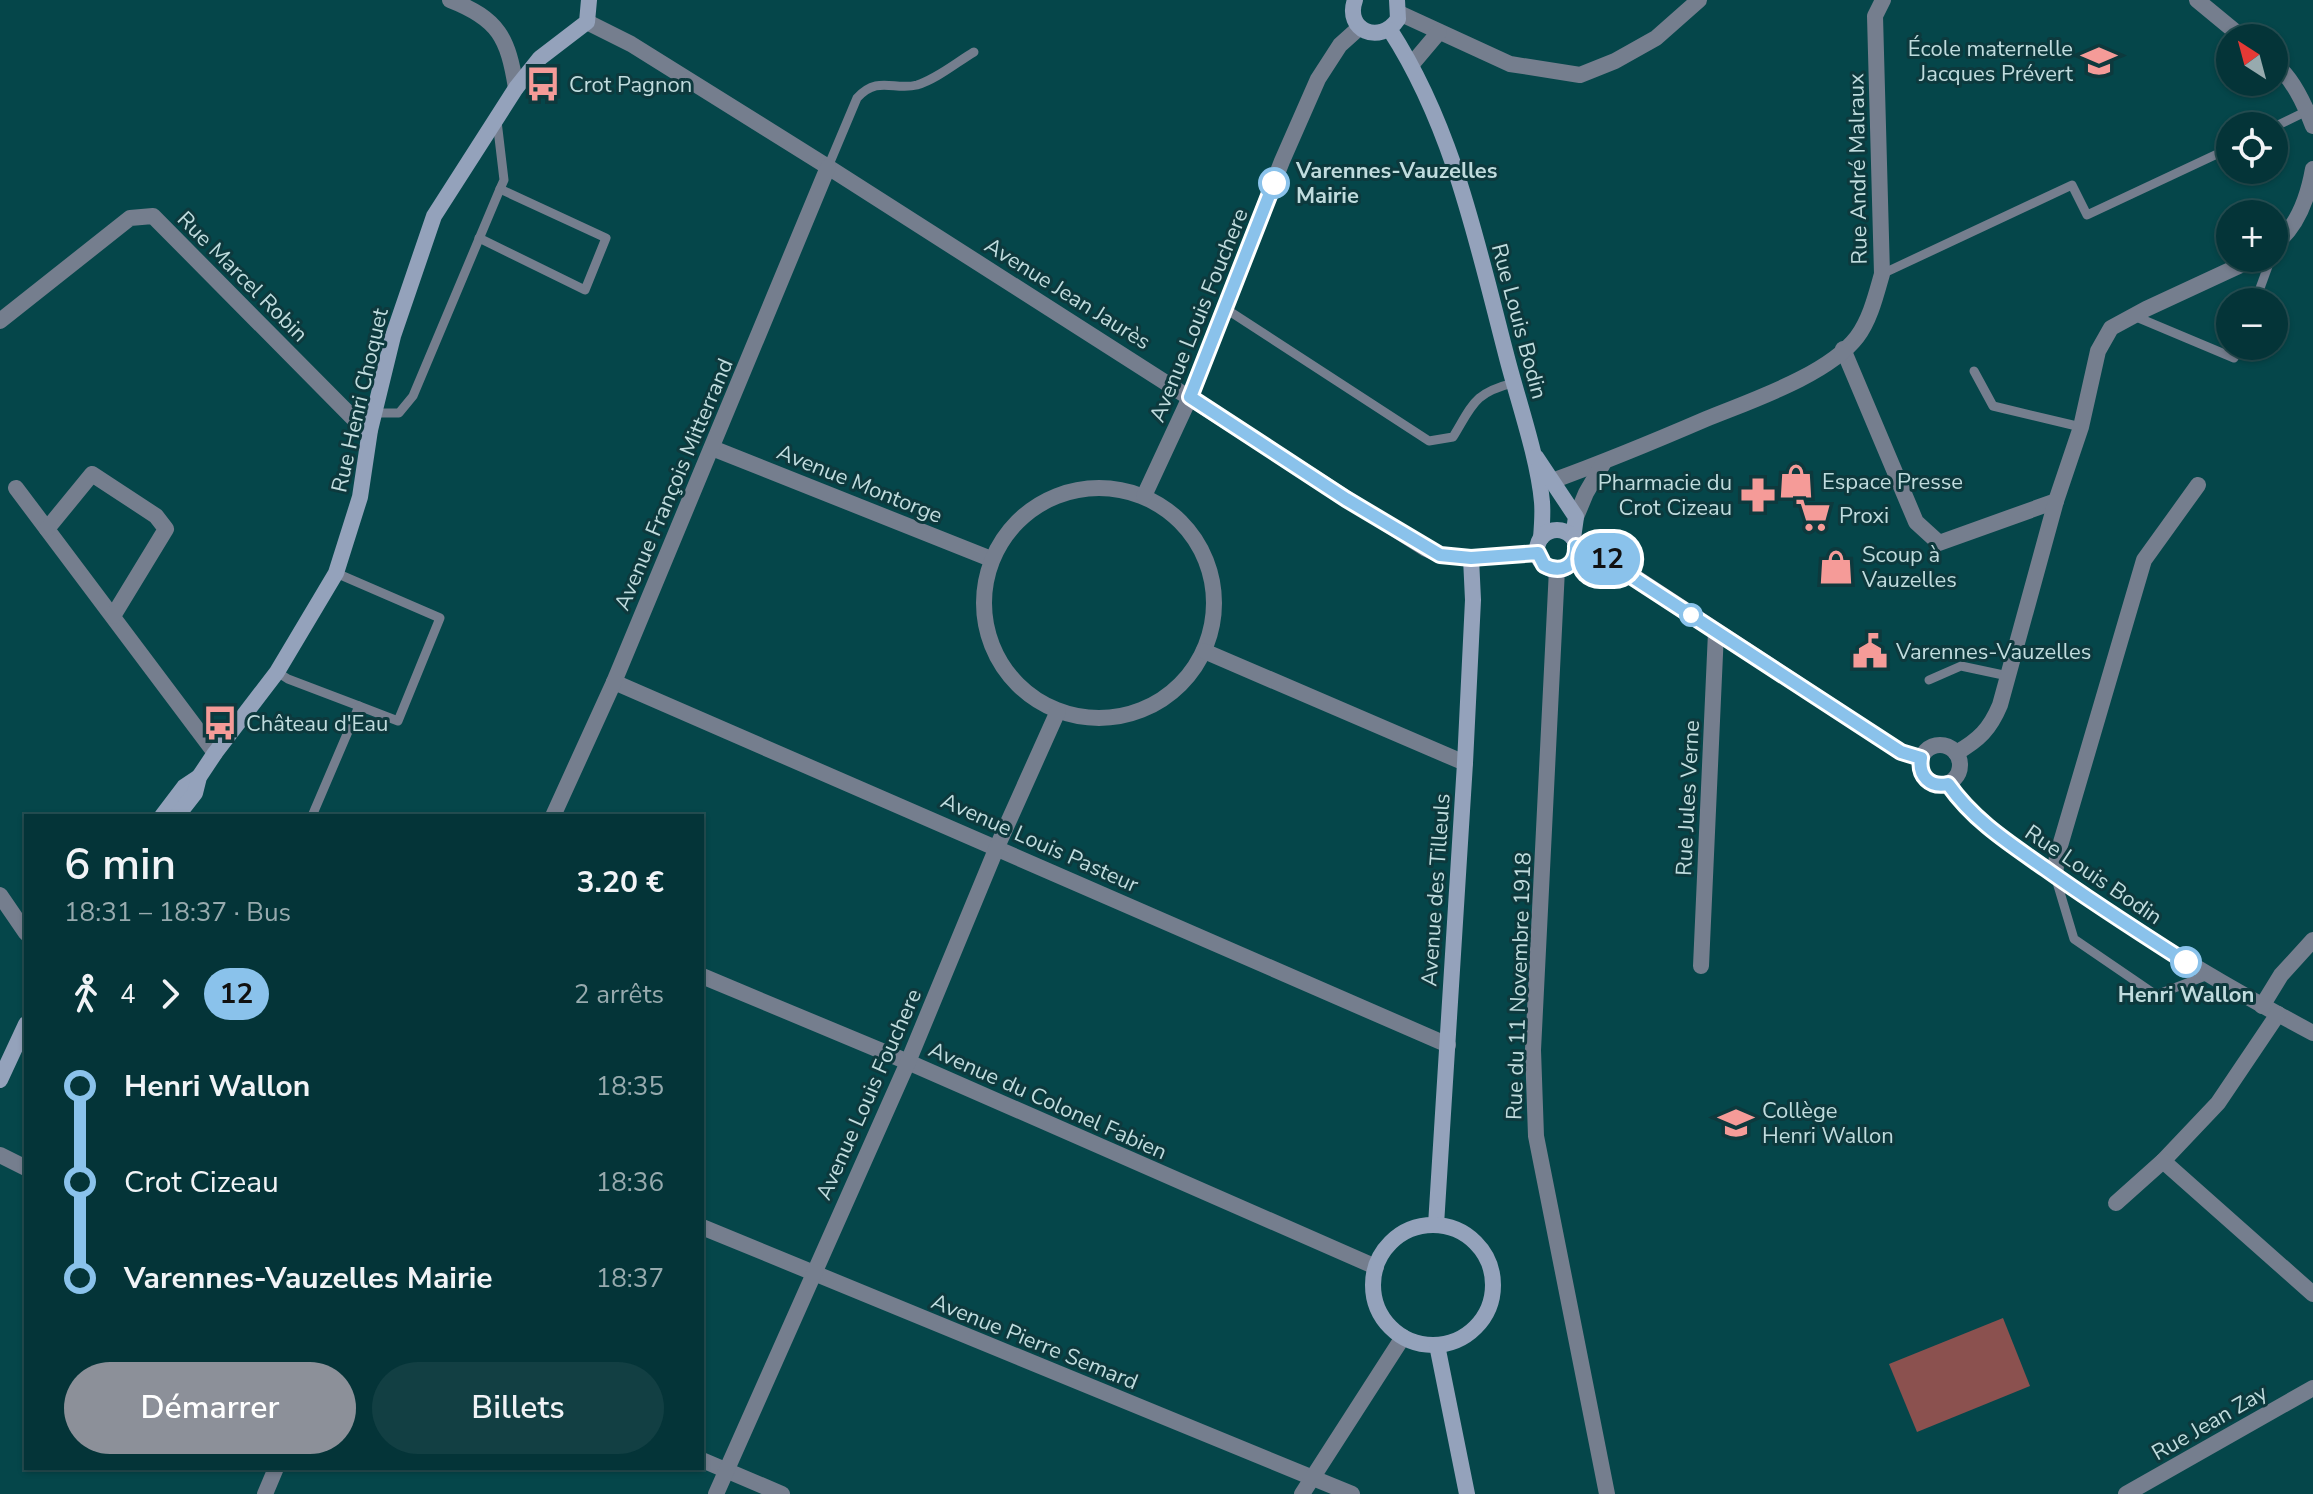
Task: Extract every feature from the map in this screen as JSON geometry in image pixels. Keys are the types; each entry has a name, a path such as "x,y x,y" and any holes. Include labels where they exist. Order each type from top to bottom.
{"street":[{"path":"450,0 495,25 511,55 516,88"},
{"path":"587,22 589,0"},
{"path":"1355,0 1353,14 1360,27 1371,33 1390,30 1398,7 1439,32 1510,64 1580,75 1615,61 1656,38 1699,0"},
{"name":"Rue André Malraux","path":"1552,481 1784,386 1827,362 1857,337 1875,301 1882,274 1875,16 1883,0"},
{"path":"2197,0 2226,24"},
{"name":"Rue Henri Choquet","path":"179,814 195,793 199,777 215,753 277,672 336,573 360,497 372,421 393,336 434,216 516,88 557,42 587,22"},
{"name":"Avenue Jean Jaurès","path":"587,22 631,44 828,167 1426,549 1440,555 1471,558 1539,546"},
{"name":"Avenue Louis Fouchere","path":"1144,496 1190,397 1282,161 1318,79 1340,45 1360,27"},
{"name":"Rue Louis Bodin","path":"1390,30 1412,64 1448,150 1474,232 1542,501 1539,546"},
{"path":"1412,64 1439,32"},
{"path":"2288,78 2310,118"},
{"name":"Avenue François Mitterrand","path":"554,814 614,682 828,167"},
{"path":"2288,232 2308,195 2313,169"},
{"name":"Rue Marcel Robin","path":"0,321 130,218 153,216 355,420 372,421"},
{"path":"1956,753 1978,740 1991,726 2008,676 2056,501 2081,427 2098,351 2111,328 2227,272"},
{"path":"1843,349 1916,522 1939,543 2056,501"},
{"name":"Avenue Montorge","path":"712,448 991,559"},
{"name":"Rue Louis Bodin","path":"1531,449 1576,517"},
{"path":"1604,462 1576,517 1575,542 1577,553 1570,565 1557,569 1544,565 1539,546 1557,530 1575,542 1609,560 1901,752 1921,758"},
{"path":"47,529 92,474 156,516 166,529 113,616"},
{"path":"2055,876 2057,856 2144,560 2198,485"},
{"path":"1108,487 1144,496 1178,518 1206,557 1215,590 1213,625 1204,651 1183,682 1159,702 1131,715 1099,719 1058,711 1033,699 1005,671 988,636 983,597 991,559 1011,528 1038,504 1072,490 1108,487"},
{"path":"16,488 215,753"},
{"name":"Avenue des Tilleuls","path":"1436,1225 1465,763 1473,600 1471,558"},
{"name":"Rue du 11 Novembre 1918","path":"1557,569 1533,1050 1536,1136 1607,1494"},
{"name":"Rue Jules Verne","path":"1701,966 1716,632"},
{"path":"1204,651 1465,763"},
{"name":"Avenue Louis Pasteur","path":"614,682 1448,1045"},
{"name":"Avenue Louis Fouchere","path":"716,1494 908,1062 997,847 1058,711"},
{"path":"1934,746 1946,746 1956,753 1960,770 1953,781 1935,785 1924,777 1921,758 1934,746"},
{"name":"Rue Henri Choquet","path":"164,814 184,787 199,777"},
{"name":"Rue Louis Bodin","path":"1948,784 1964,807 1983,825 2055,876 2208,975 2313,1033"},
{"path":"0,895 24,930"},
{"path":"2262,1006 2281,975 2313,940"},
{"name":"Avenue du Colonel Fabien","path":"704,977 908,1062 1376,1267"},
{"path":"2116,1203 2163,1161 2218,1103 2278,1014"},
{"path":"0,1080 24,1028"},
{"path":"0,1155 24,1167"},
{"path":"2163,1161 2313,1294"},
{"path":"1436,1225 1456,1229 1473,1240 1486,1255 1492,1274 1492,1294 1486,1313 1474,1329 1457,1340 1437,1345 1420,1344 1403,1337 1388,1324 1377,1307 1373,1287 1376,1267 1385,1249 1399,1236 1417,1227 1436,1225"},
{"name":"Avenue Pierre Semard","path":"704,1228 1352,1494"},
{"path":"1302,1494 1403,1337"},
{"path":"1437,1345 1467,1494"},
{"name":"Rue Jean Zay","path":"2126,1494 2313,1388"},
{"path":"704,1461 782,1494"},
{"path":"265,1494 275,1470"}],"lane":[{"path":"828,167 857,98 863,91 879,84 920,84 974,52"},
{"path":"372,421 399,413 413,396 504,180 496,118"},
{"path":"2288,124 2310,118"},
{"path":"1882,274 2072,185 2087,215 2216,155"},
{"path":"479,238 585,290 606,238 500,189"},
{"path":"1226,309 1429,441 1453,437 1476,399 1493,388 1513,383"},
{"path":"2134,316 2216,350"},
{"path":"1974,371 1993,406 2081,427"},
{"path":"277,672 398,721 440,618 336,573"},
{"path":"1929,680 1961,666 2008,676"},
{"path":"316,814 359,706"},
{"path":"2055,876 2074,939 2156,995 2208,975"}],"shaded area":[{"path":"2003,1318 2030,1386 1917,1432 1889,1364"}],"bus line":[{"name":"12","path":"1274,183 1190,397 1346,499 1440,555 1471,558 1538,553 1544,565 1557,569 1570,565 1577,553 1576,546 1609,560 1901,752 1921,758 1924,777 1935,785 1948,784 1964,807 1983,825 2090,901 2186,962"}],"place":[{"name":"École maternelle Jacques Prévert","path":"2099,61"},
{"name":"Crot Pagnon","path":"543,84"},
{"name":"Varennes-Vauzelles Mairie","path":"1274,183"},
{"name":"Espace Presse","path":"1796,481"},
{"name":"Pharmacie du Crot Cizeau","path":"1758,495"},
{"name":"Proxi","path":"1813,515"},
{"name":"Scoup à Vauzelles","path":"1836,567"},
{"name":"Varennes-Vauzelles","path":"1870,651"},
{"name":"Château d'Eau","path":"220,723"},
{"name":"Henri Wallon","path":"2186,962"},
{"name":"Collège Henri Wallon","path":"1736,1123"}]}
